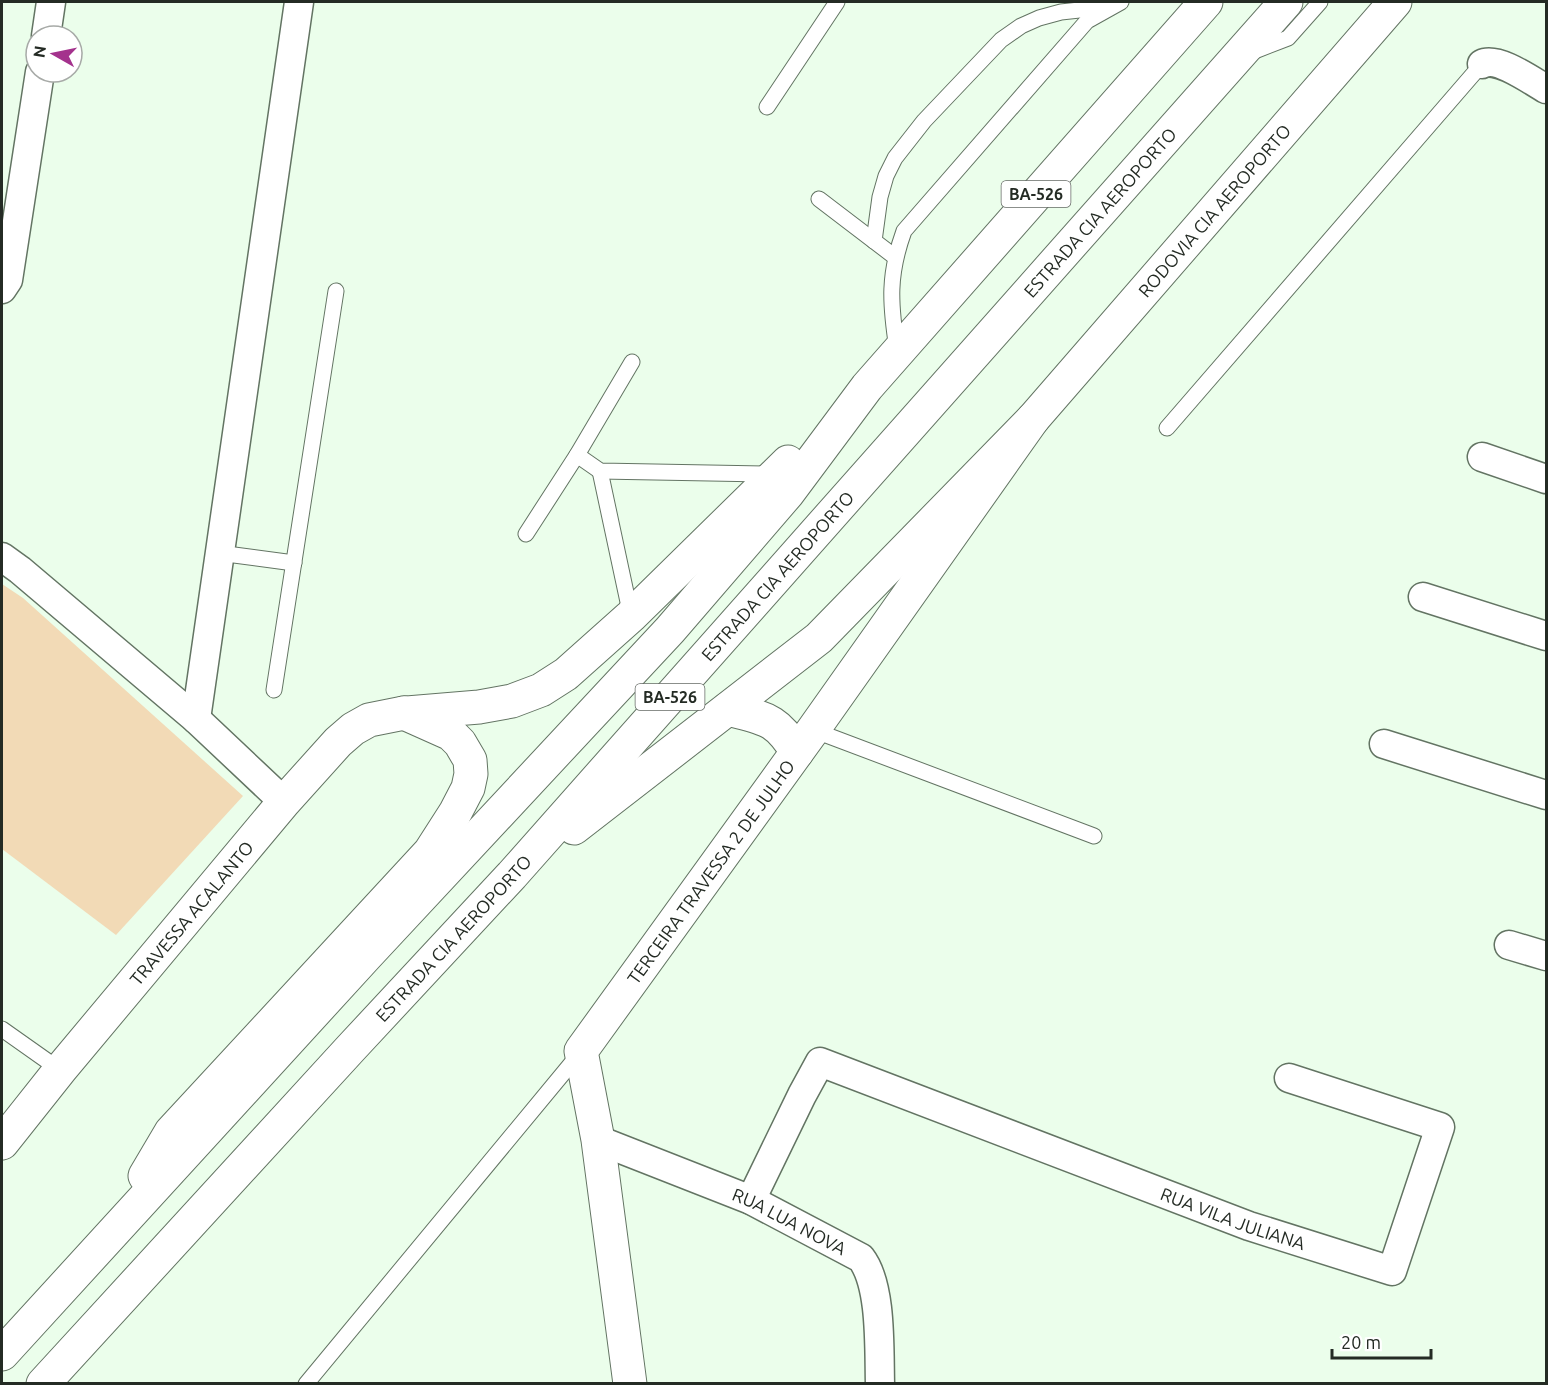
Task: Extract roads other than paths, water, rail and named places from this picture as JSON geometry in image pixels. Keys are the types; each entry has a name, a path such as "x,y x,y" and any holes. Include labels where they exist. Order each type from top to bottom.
{"main road":[{"name":"BA-526","path":"2,1354 366,956 670,630 788,493 867,387 1206,2"},
{"name":"ESTRADA CIA AEROPORTO","path":"43,1383 512,875 1286,2"},
{"name":"RODOVIA CIA AEROPORTO","path":"1033,419 1395,2"},
{"name":"TRAVESSA ACALANTO","path":"2,1143 60,1070 284,802 338,742 353,729 369,720 404,713 479,707 512,701 541,690 566,674 631,616 777,475 828,416 867,387"},
{"path":"512,875 819,638 1033,419"},
{"name":"TERCEIRA TRAVESSA 2 DE JULHO","path":"581,1051 805,741 1033,419"},
{"path":"728,709 761,718 776,725 786,734 805,741"},
{"path":"108,1237 171,1132 430,852 455,813 468,788 471,774 470,760 460,743 451,734 404,713"},
{"path":"581,1051 598,1140 630,1383"}],"street":[{"path":"48,24 51,2"},
{"path":"196,719 299,2"},
{"path":"1482,64 1492,62 1507,67 1546,89"},
{"path":"2,289 8,280 38,84"},
{"path":"1482,457 1546,479"},
{"path":"2,557 196,719 284,802"},
{"path":"1423,597 1546,636"},
{"path":"1384,744 1546,795"},
{"path":"1509,945 1546,956"},
{"name":"RUA VILA JULIANA","path":"751,1200 820,1062 1249,1226 1392,1271 1440,1127 1289,1078"},
{"name":"RUA LUA NOVA","path":"598,1140 751,1200 855,1254 867,1266 874,1285 880,1383"}],"lane":[{"path":"767,107 837,2"},
{"path":"1235,58 1288,38 1320,2"},
{"path":"897,352 890,290 895,257 904,231 1087,21 1117,4"},
{"path":"874,241 880,197 886,176 895,158 924,122 1001,40 1021,26 1039,18 1060,12 1117,4"},
{"path":"1167,429 1482,64"},
{"path":"819,199 895,257"},
{"path":"274,690 336,291"},
{"path":"526,534 577,455 632,362"},
{"path":"577,455 600,471 777,475"},
{"path":"600,471 631,616"},
{"path":"219,553 294,563"},
{"path":"805,741 1094,836"},
{"path":"2,1029 60,1070"},
{"path":"306,1383 581,1051"}]}
